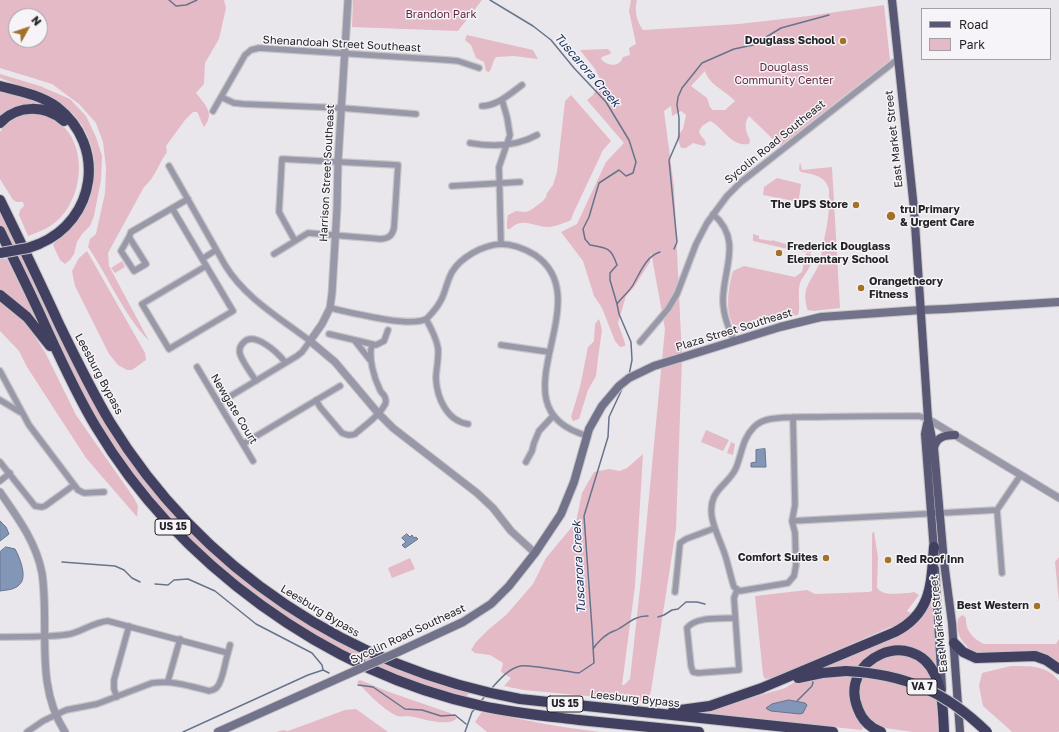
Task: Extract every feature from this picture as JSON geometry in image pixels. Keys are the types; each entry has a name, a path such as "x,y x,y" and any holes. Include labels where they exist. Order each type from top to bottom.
{"highway":[{"path":"0,86 39,97 57,106 72,121 78,130 87,154 90,169 84,200 80,208 64,229 50,240 0,247"},
{"path":"0,123 11,114 22,110 39,109 49,111 59,116 70,126 82,147 85,162 84,179 77,203 68,216 57,227 28,248 0,253"},
{"name":"Leesburg Bypass","path":"0,198 86,379 110,422 148,476 191,526 247,577 280,602 344,640 394,663 444,681 473,689 508,697 622,709 654,714 833,732"},
{"name":"US 15","path":"0,231 96,428 128,475 163,517 198,552 240,589 287,622 341,654 401,681 445,696 496,709 530,715 699,732"},
{"path":"0,295 17,307 34,325 49,344 70,377"},
{"path":"757,690 895,632 909,624 921,610 928,595 934,547"},
{"path":"954,643 963,652 976,658 1035,656 1046,660 1059,669"},
{"path":"881,732 872,727 863,718 857,707 855,693 859,674 868,662 880,654 901,651 908,652 921,658 935,674 943,706"},
{"name":"VA 7","path":"622,709 668,711 696,709 731,700 757,690 808,675 846,671 884,675 906,680 922,686 958,706 987,732"},
{"name":"East Market Street","path":"943,706 944,731"}],"main road":[{"name":"East Market Street","path":"892,0 912,194 928,419 934,448 936,513 934,547 943,706"},
{"name":"Plaza Street Southeast","path":"588,436 589,430 596,416 609,396 629,378 654,366 780,327 821,317 1059,302"},
{"name":"East Market Street","path":"928,419 925,434 944,562 954,643 960,732"},
{"path":"934,448 935,443 941,437 955,435"},
{"name":"Sycolin Road Southeast","path":"218,732 463,622 491,604 510,586 535,553 561,514 574,482 588,436"}],"street":[{"name":"Harrison Street Southeast","path":"310,341 322,324 330,308 336,236 338,162 348,0"},
{"name":"Shenandoah Street Southeast","path":"213,111 243,58 248,52 259,48 447,60 479,68"},
{"name":"Sycolin Road Southeast","path":"640,342 668,309 677,294 702,232 713,214 727,196 741,182 898,59"},
{"path":"482,106 502,100 522,85"},
{"path":"221,97 234,103 244,104 341,108 416,114"},
{"path":"501,244 498,183 499,167 510,135 509,124 502,100"},
{"path":"470,143 491,145 523,142 537,135"},
{"path":"274,254 308,233 381,239 391,236 394,228 398,165 282,159 279,212 295,241"},
{"path":"169,166 229,272 248,294 335,362 378,413 404,438 477,493 493,508 511,532 535,553"},
{"path":"452,186 520,182"},
{"path":"129,237 146,264 134,271 121,251 131,232 188,199"},
{"path":"172,208 233,311 169,349 142,304 206,266"},
{"path":"713,214 723,226 729,242 730,257 723,294 723,302 726,318 734,342"},
{"path":"330,308 405,322 426,319 441,302 452,274 458,265 472,254 489,246 501,244 515,246 535,256 545,265 554,280 558,291 559,304 544,382 544,391 548,407 553,416 565,427 588,436"},
{"path":"202,259 216,250"},
{"path":"426,319 436,338 438,347 436,378 440,399 452,417 460,423 468,424"},
{"path":"329,334 377,345 384,341 388,330"},
{"path":"256,381 240,355 240,348 247,340 255,338 261,341 281,356 285,362"},
{"path":"354,340 370,360"},
{"path":"219,403 302,352 310,341"},
{"path":"316,400 342,433 350,436 355,434 378,413 386,404 386,398 379,390 370,360 372,345"},
{"path":"501,345 549,352"},
{"name":"Newgate Court","path":"197,367 253,461"},
{"path":"0,371 21,413 78,490 84,493 104,492"},
{"path":"243,444 340,386"},
{"path":"0,400 21,413"},
{"path":"526,462 532,451 539,431 553,416"},
{"path":"736,618 696,620 690,624 687,628 693,672 698,673 739,670 736,618 734,598 736,590 711,516 711,506 714,497 736,468 746,438 760,423 770,419 793,417 919,416 928,419 1020,476 1059,498"},
{"path":"736,590 740,591 788,583 794,576 796,565 795,533 792,521 795,505 793,417"},
{"path":"0,462 33,504 39,507 45,506 74,485"},
{"path":"0,481 10,473"},
{"path":"1002,573 997,510 1020,476"},
{"path":"0,492 24,527 35,548 38,559 43,585 46,681 48,694 65,732"},
{"path":"792,521 997,510"},
{"path":"675,592 680,543 686,539 715,528"},
{"path":"0,637 44,636 72,633 102,621 114,622 228,653"},
{"path":"117,697 114,689 114,680 129,626"},
{"path":"168,681 180,639"},
{"path":"27,732 43,721 66,710 97,704 152,684 168,681 209,691 216,689 220,684 230,645"}],"green space":[{"path":"0,0 224,0 226,8 219,39 205,63 204,84 196,93 208,110 209,118 204,127 197,112 193,112 185,120 166,146 167,152 151,179 144,187 108,253 109,266 149,341 131,319 88,247 90,239 96,234 105,193 106,168 103,142 96,123 79,104 52,84 0,68"},
{"name":"Brandon Park","path":"353,0 482,0 458,31 352,27"},
{"name":"Douglass Community Center","path":"631,0 637,0 637,16 643,30 739,24 884,5 890,60 780,146 749,116 746,122 746,131 750,140 749,144 737,143 710,121 702,126 699,131 706,144 704,146 693,143 686,148 681,148 677,137 683,129 686,115 681,111 672,116 671,106 664,111 674,187 682,358 676,529 651,691 647,698 640,701 524,690 504,686 511,678 501,672 503,663 490,655 475,653 471,650 476,642 507,614 533,584 546,558 576,522 582,493 594,472 609,469 620,471 627,468 643,454 635,586 622,685 630,679 665,329 651,252 650,262 634,287 626,296 618,323 625,346 620,347 615,341 602,308 594,296 583,261 561,232 577,224 606,162 624,143 587,100 593,95 601,81 595,69 580,50 608,49 611,52 610,54 602,57 601,59 610,65 619,63 623,57 630,55 629,48 636,44 629,11","holes":["705,71 707,76 714,84 735,101 725,110 713,110 710,107 707,98 691,86"]},
{"path":"467,35 533,50 538,59 514,56 496,57 489,72 486,71 484,62 476,58 471,45 465,40"},
{"path":"0,74 40,86 70,99 86,116 96,137 102,156 101,180 94,216 90,226 77,242 74,254 65,264 60,260 53,245 77,220 88,203 93,188 95,173 91,144 77,119 67,108 48,96 0,78"},
{"path":"0,90 40,102 49,107 0,119"},
{"path":"571,95 611,141 603,150 571,220 549,227 529,223 519,223 510,229 507,229 508,215 516,211 526,212 531,210 543,201 553,185 557,172 565,101"},
{"path":"26,114 46,116 64,127 72,139 77,152 79,166 78,180 74,195 60,218 49,227 28,236 19,215 20,210 24,206 23,202 13,200 0,179 0,132 11,121"},
{"path":"800,162 802,170 832,167 840,308 808,311 805,296 806,290 820,262 830,203 829,190 825,182 818,176 801,172 799,169"},
{"path":"777,178 801,184 799,204 794,203 794,201 763,195 764,187"},
{"path":"0,208 96,405 199,538 355,650 400,671 469,693 466,697 431,687 382,669 333,645 282,615 218,566 165,514 116,452 79,389 0,226"},
{"path":"753,234 759,236 759,239 772,240 789,245 788,249 753,241"},
{"path":"809,241 813,243 811,253 794,250 794,247 801,249 802,247 806,247 807,242"},
{"path":"87,251 145,353 146,360 132,370 127,370 118,365 109,354 75,286 72,271 79,258"},
{"path":"806,253 811,254 812,261 800,283 798,315 776,318 740,330 736,329 732,323 728,309 733,271 744,266 795,277 802,272"},
{"path":"0,259 7,259 41,328 22,307 0,290"},
{"path":"122,261 125,267 115,273 111,268"},
{"path":"0,301 21,318 31,330 46,354 76,415 134,498 138,506 137,517 86,458 27,367 19,351 0,331"},
{"path":"599,319 602,330 596,376 588,390 579,419 573,421 571,417 580,387 588,347 594,341 595,324"},
{"path":"706,430 729,440 723,451 701,442"},
{"path":"731,442 735,444 733,455 727,453"},
{"path":"874,531 878,558 877,587 882,592 887,593 896,594 914,592 919,595 907,611 913,614 896,627 890,627 775,677 765,679 763,675 755,596 807,590 815,594 872,591 872,534"},
{"path":"1059,557 1059,602 1055,562"},
{"path":"410,558 415,569 392,578 388,568"},
{"path":"933,600 937,662 933,664 908,647 892,645 859,668 814,670 924,613"},
{"path":"963,615 966,618 970,634 976,640 984,644 1056,644 1059,639 1059,662 1045,655 1030,651 986,654 971,649 962,641 958,633 957,626 959,618"},
{"path":"907,654 925,665 936,688 938,732 913,732 885,728 874,723 864,712 859,694 862,680 867,669 888,655"},
{"path":"1011,666 1044,669 1059,681 1058,732 1012,732 983,706 979,686 982,673"},
{"path":"854,675 864,724 862,730 708,714 708,708 785,688 796,681 819,677"},
{"path":"360,680 389,692 450,713 457,718 453,721 441,722 409,716 397,716 380,705 357,682"},
{"path":"356,709 388,732 276,732 283,730 288,731 345,710"},
{"path":"483,710 542,723 600,732 487,732 475,722"}],"water":[{"path":"765,449 766,467 751,467 751,463 756,462 756,450"},
{"path":"0,521 6,527 9,534 0,541"},
{"path":"407,534 410,537 412,535 414,538 416,537 418,539 405,548 402,545 406,542 402,538"},
{"path":"6,547 15,549 21,562 23,578 22,582 17,587 10,590 0,591 0,552"},
{"path":"789,700 805,703 807,705 803,713 771,711 766,708 772,704"}],"waterway":[{"name":"Tuscarora Creek","path":"169,0 176,6 186,5 197,0"},
{"name":"Tuscarora Creek","path":"490,0 533,26 551,40 574,68 606,102 629,140 636,162 633,173 626,176 619,170 599,183 589,217 583,229 585,239 590,245 608,249 613,255 617,265 610,273 610,280 619,314 631,342 632,360 629,375"},
{"path":"674,249 677,242 669,160 679,137 677,105 678,97 682,88 702,63 734,49 753,45 781,28 829,15"},
{"path":"617,304 631,288 647,261 655,254 660,252"},
{"name":"Tuscarora Creek","path":"491,689 508,672 516,667 539,667 579,673 594,663 584,516 608,437 609,417 623,387"},
{"path":"62,562 115,566 124,570 132,578 140,582"},
{"path":"155,584 168,585 174,580 188,579 215,591 256,624 312,653 322,665 323,670 329,673"},
{"path":"658,617 672,610 678,609 686,602 705,604"},
{"path":"593,649 610,633 636,618 648,616"},
{"path":"183,732 308,675 323,670"},
{"path":"797,701 812,686 813,682"},
{"path":"358,685 373,687 405,709 422,710 441,716 455,715 466,724"},
{"name":"Tuscarora Creek","path":"481,701 486,695"},
{"name":"Tuscarora Creek","path":"465,732 472,712 475,709"}],"place":[{"name":"Douglass School","path":"843,41"},
{"name":"The UPS Store","path":"856,205"},
{"name":"tru Primary & Urgent Care","path":"891,216"},
{"name":"Frederick Douglass Elementary School","path":"779,253"},
{"name":"Orangetheory Fitness","path":"861,288"},
{"name":"Comfort Suites","path":"826,558"},
{"name":"Red Roof Inn","path":"888,560"},
{"name":"Best Western","path":"1037,606"}]}
